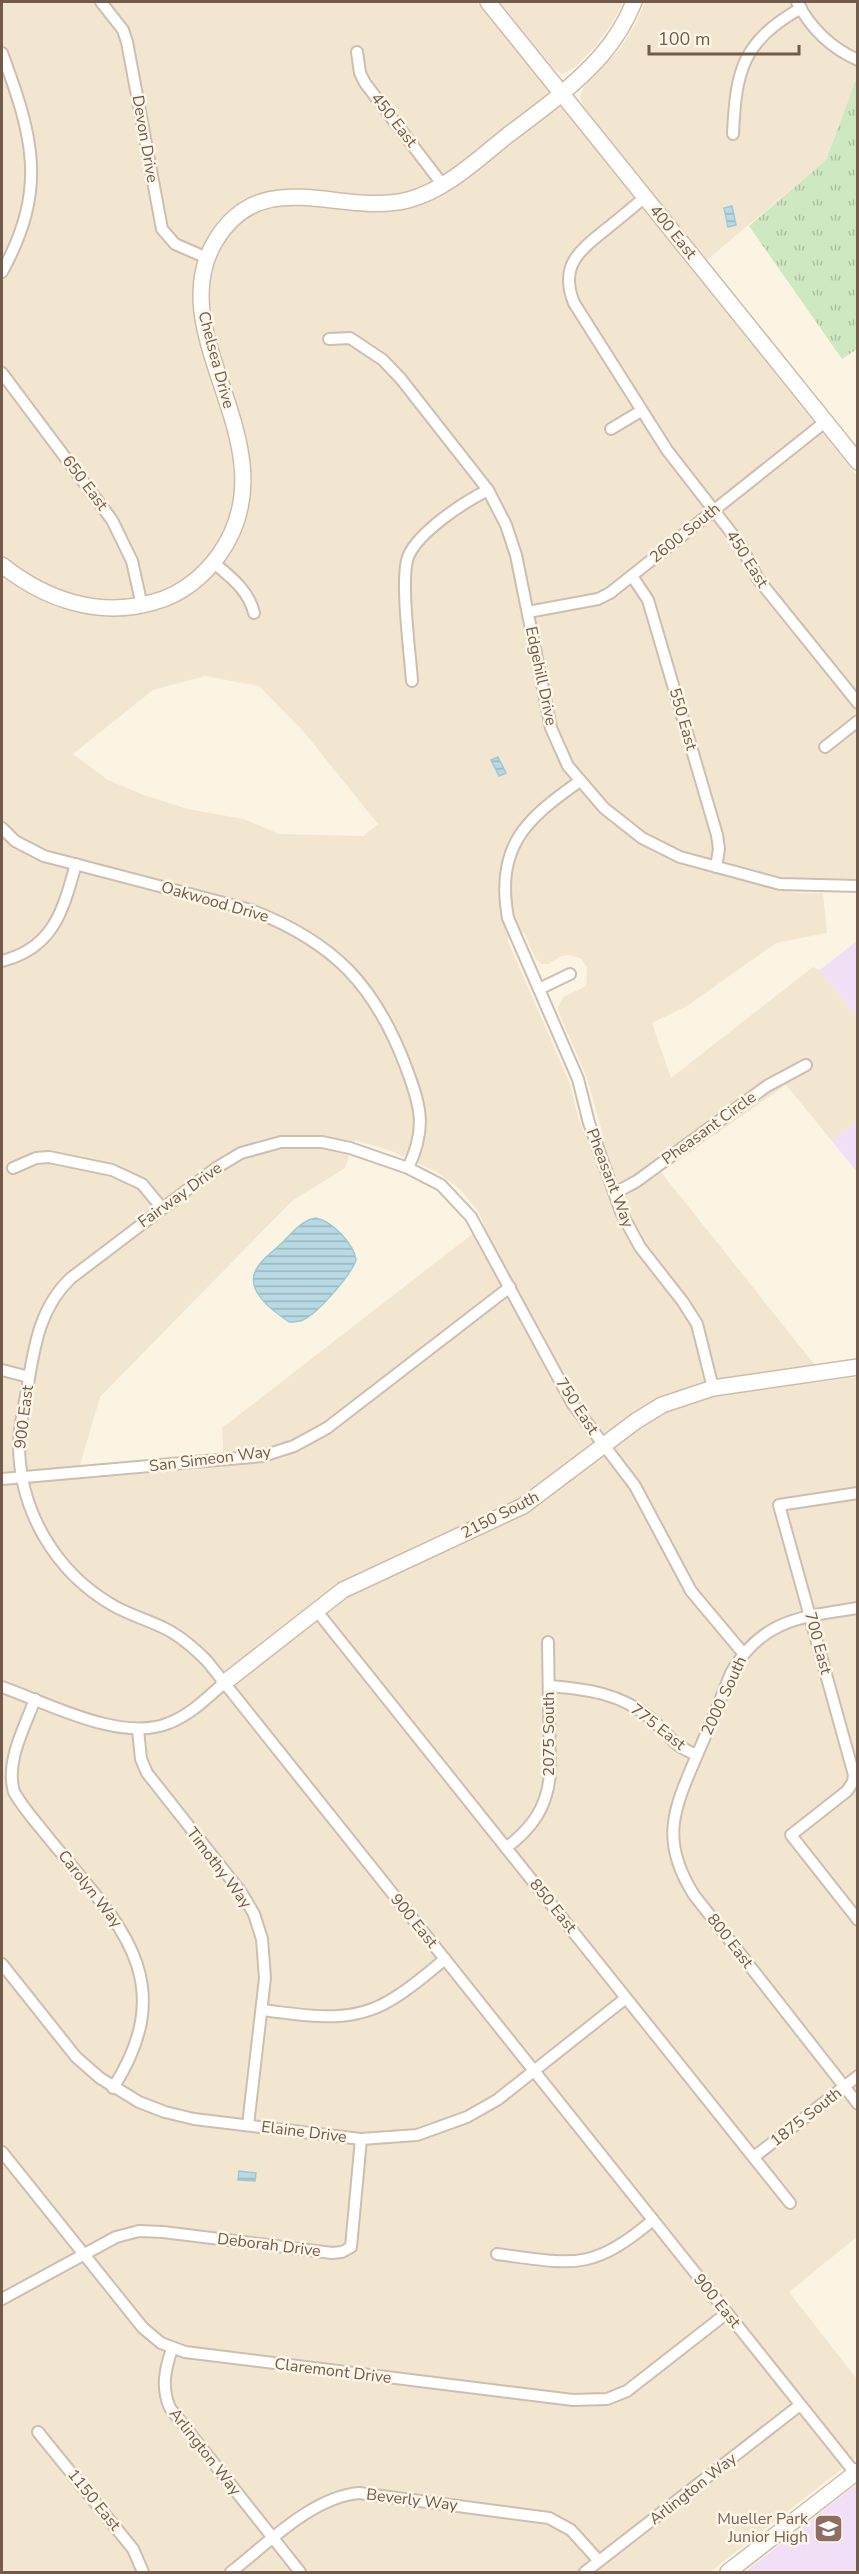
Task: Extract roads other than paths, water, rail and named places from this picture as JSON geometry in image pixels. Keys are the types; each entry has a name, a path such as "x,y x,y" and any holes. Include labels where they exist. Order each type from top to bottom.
{"street":[{"name":"Devon Drive","path":"101,2 123,30 127,42 162,230 175,244 207,258"},
{"name":"400 East","path":"488,2 858,462"},
{"name":"Chelsea Drive","path":"2,565 41,590 75,604 106,609 142,606 160,601 183,590 213,563 229,539 238,518 243,496 244,473 241,450 202,313 200,280 214,243 228,225 243,212 269,200 301,196 371,203 395,202 427,193 562,93 591,67 611,44 628,17 634,2"},
{"path":"733,134 737,85 747,56 767,30 799,5 827,40 858,60"},
{"name":"450 East","path":"357,52 360,73 365,83 442,184"},
{"path":"2,53 26,120 31,168 23,222 18,239 2,272"},
{"name":"450 East","path":"645,197 579,252 572,263 568,282 574,303 667,450 740,544 758,579 858,703"},
{"name":"Edgehill Drive","path":"329,339 350,338 383,360 416,397 488,490 512,540 521,571 551,728 568,766 604,808 642,838 667,852 787,885 858,886"},
{"name":"650 East","path":"2,373 112,520 132,561 142,606"},
{"path":"612,429 641,411"},
{"name":"2600 South","path":"528,612 598,599 610,593 825,422"},
{"path":"412,681 405,578 408,557 420,538 468,500 488,490"},
{"path":"213,563 243,590 254,613"},
{"name":"550 East","path":"632,576 648,600 717,835 719,849 716,867"},
{"path":"825,747 858,721"},
{"name":"Pheasant Way","path":"580,781 545,805 524,827 511,853 506,871 508,918 578,1079 589,1124 624,1219 640,1247 683,1302 697,1324 713,1388"},
{"name":"Oakwood Drive","path":"2,828 27,849 251,910 292,927 341,962 367,990 385,1017 416,1094 421,1116 421,1135 408,1168"},
{"path":"2,961 29,950 55,924 65,904 76,864"},
{"path":"539,989 570,974"},
{"name":"Pheasant Circle","path":"615,1193 637,1181 767,1086 806,1065"},
{"name":"Fairway Drive","path":"29,1377 41,1322 56,1294 71,1278 228,1160 254,1148 281,1142 322,1142 350,1148 408,1168"},
{"path":"13,1168 36,1158 49,1157 112,1170 142,1184 162,1208"},
{"name":"750 East","path":"408,1168 441,1185 471,1217 572,1403 635,1486 692,1591 743,1653"},
{"name":"San Simeon Way","path":"2,1479 247,1458 294,1446 327,1428 510,1287"},
{"name":"2150 South","path":"224,1683 316,1610 355,1583 523,1506 642,1417 662,1405 713,1388 858,1367"},
{"path":"2,1370 29,1377"},
{"name":"900 East","path":"29,1377 19,1438 22,1478 30,1508 41,1533 74,1577 116,1607 176,1634 207,1661 856,2472"},
{"name":"700 East","path":"858,1492 778,1505 854,1782 847,1791 791,1835 858,1920"},
{"name":"2000 South","path":"698,1755 731,1673 743,1653 767,1632 810,1616 858,1608"},
{"name":"850 East","path":"316,1610 790,2203"},
{"name":"2075 South","path":"506,1848 528,1830 545,1800 550,1774 548,1642"},
{"path":"2,1687 106,1725 138,1730 153,1728 181,1717 224,1683"},
{"name":"775 East","path":"549,1686 597,1691 624,1701 653,1721 679,1747 698,1755"},
{"name":"Carolyn Way","path":"35,1699 13,1760 11,1776 14,1792 124,1932 141,1972 142,2021 125,2069 113,2088"},
{"name":"Timothy Way","path":"138,1730 141,1759 147,1773 237,1886 254,1914 265,1952 262,2010 248,2126"},
{"name":"800 East","path":"698,1755 674,1814 674,1850 683,1874 700,1903 858,2104"},
{"path":"262,2010 326,2017 359,2014 389,2002 445,1959"},
{"name":"Elaine Drive","path":"2,1964 76,2057 113,2088 165,2112 194,2119 361,2139 398,2138 451,2124 482,2109 626,1998"},
{"name":"1875 South","path":"754,2157 858,2076"},
{"name":"Deborah Drive","path":"83,2254 116,2237 152,2231 332,2253 346,2251 351,2247 361,2139"},
{"name":"Claremont Drive","path":"2,2152 142,2328 172,2349 550,2398 596,2401 627,2391 727,2313"},
{"path":"497,2254 560,2262 586,2260 620,2246 653,2220"},
{"path":"2,2299 83,2254"},
{"name":"Arlington Way","path":"172,2349 164,2380 170,2408 300,2572"},
{"name":"Arlington Way","path":"585,2572 800,2404"},
{"name":"1150 East","path":"38,2432 133,2549 143,2572"},
{"path":"728,2572 856,2472"},
{"name":"Beverly Way","path":"231,2572 323,2503 349,2494 368,2494 549,2518 571,2530 599,2561"}],"water":[{"path":"732,206 736,225 728,227 724,208"},
{"path":"498,757 506,773 499,776 491,760"},
{"path":"316,1218 335,1228 347,1240 356,1260 341,1284 317,1310 303,1320 289,1322 262,1299 254,1284 254,1276 262,1261 294,1231 306,1221"},
{"path":"239,2171 256,2173 255,2181 238,2180"}],"place":[{"name":"Mueller Park Junior High","path":"829,2528"}]}
